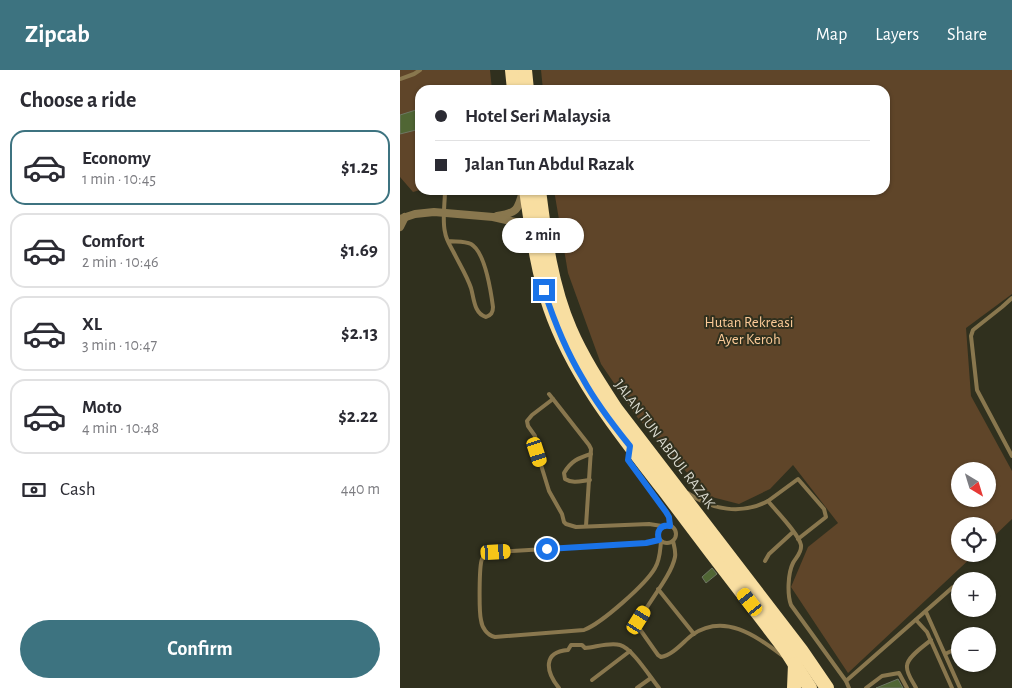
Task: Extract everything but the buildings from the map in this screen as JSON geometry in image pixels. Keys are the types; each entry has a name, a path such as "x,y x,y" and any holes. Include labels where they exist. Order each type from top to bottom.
{"highway":[{"path":"512,70 514,85"},
{"path":"524,70 526,85"},
{"name":"JALAN TUN ABDUL RAZAK","path":"527,195 550,261 557,292 569,327 590,370 616,409 671,482 795,642 820,686"},
{"name":"JALAN TUN ABDUL RAZAK","path":"539,195 537,222 539,271 550,309 563,340 586,385 630,446 796,664 820,686"},
{"path":"794,688 796,664"}],"street":[{"path":"493,217 509,214 516,210 523,195"},
{"path":"400,227 402,218 425,212 493,217 515,222 537,222"}],"lane":[{"path":"400,79 420,70"},
{"path":"445,195 445,234 448,241 471,287 478,312 486,318 491,315 493,307 489,282 478,252 470,244 448,241"},
{"path":"1012,298 973,330 971,336 977,390 1012,456"},
{"path":"549,394 591,449 586,526"},
{"path":"553,399 527,421 535,436 537,452 549,490 562,514 564,522 576,526 668,525 675,530 675,539 673,541 676,556 638,623 639,628 658,656 661,657 669,654 694,634 710,628 723,626 733,627 752,634 796,664"},
{"path":"630,446 628,460 666,512 669,517 670,526"},
{"path":"590,480 570,482 565,479 564,473 573,461 591,454"},
{"path":"671,482 696,499 731,510 763,504 798,479 824,509 826,517 798,539"},
{"path":"768,501 801,545 801,550 792,568 788,590 789,600 795,612 846,681 849,688"},
{"path":"662,526 658,531 660,541 658,562 649,577 631,595 590,628 495,637 485,630 481,620 481,568 482,558 488,554 660,541 667,543 673,541"},
{"path":"764,560 793,532"},
{"path":"658,588 694,634"},
{"path":"846,681 951,589"},
{"path":"926,612 960,688"},
{"path":"916,620 927,632 952,688"},
{"path":"916,688 906,668 907,663 916,652 931,640"},
{"path":"559,688 551,676 548,667 550,659 560,651 568,650 571,646 582,645 585,648 614,644 621,645 630,651 659,688"},
{"path":"592,680 630,651"},
{"path":"945,654 951,651"},
{"path":"866,688 882,676 898,673 908,688"},
{"path":"637,688 650,678"}],"green space":[{"path":"400,70 490,70 492,85 415,85 415,191 413,192 400,177"},
{"name":"Hutan Rekreasi Ayer Keroh","path":"541,70 1012,70 1012,294 966,328 971,396 1012,471 1012,519 996,534 996,517 951,517 951,562 966,562 956,572 951,572 951,576 848,673 791,587 808,547 838,523 793,465 770,489 739,504 708,496 637,417 601,364 568,273 555,195 890,195 890,85 542,85"}],"route":[{"path":"544,290 556,324 582,379 630,446 628,460 666,512 669,517 670,526 665,525 660,528 658,531 659,540 646,543 547,549"}]}
